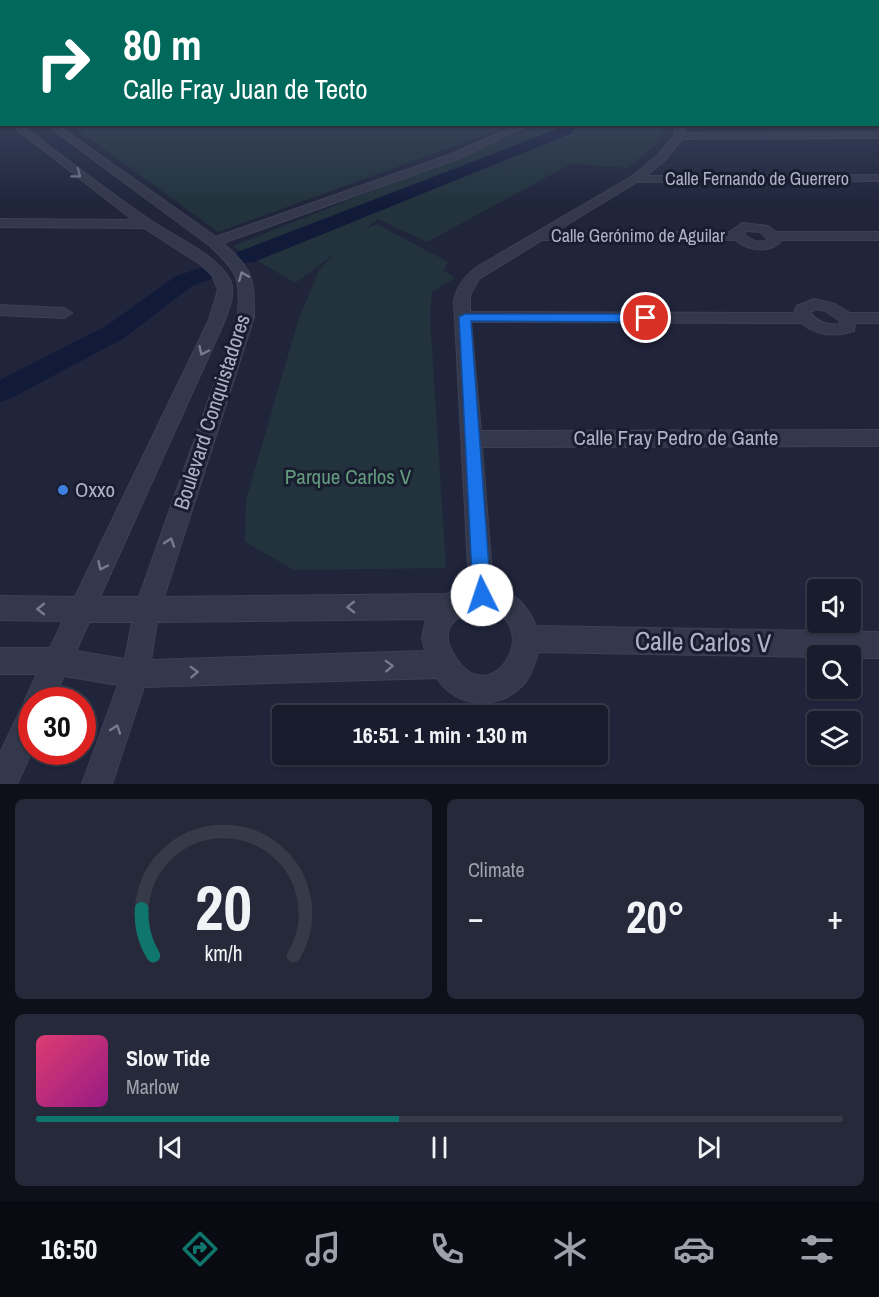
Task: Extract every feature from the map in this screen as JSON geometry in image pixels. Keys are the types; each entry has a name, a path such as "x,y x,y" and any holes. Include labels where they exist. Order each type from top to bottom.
{"street":[{"name":"Boulevard Conquistadores","path":"23,132 76,174 165,237 213,266 223,281 226,291 217,320 45,687"},
{"name":"Boulevard Conquistadores","path":"60,132 213,242 239,266 247,284 246,317 147,610 135,674 97,784"},
{"path":"213,242 453,157 511,132"},
{"path":"482,595 464,289 470,279 635,179 661,158 679,132"},
{"path":"678,136 879,135"},
{"name":"Calle Fernando de Guerrero","path":"635,179 879,178"},
{"path":"0,223 148,224"},
{"name":"Calle Gerónimo de Aguilar","path":"540,236 737,236 746,242 766,246 775,242 775,236 879,236"},
{"path":"848,318 848,327 835,330 819,327 806,318 802,309 814,304 830,307 848,318 879,318"},
{"path":"0,310 64,313"},
{"path":"465,317 806,318"},
{"name":"Calle Fray Pedro de Gante","path":"472,439 879,438"},
{"path":"482,595 497,599 511,608 521,622 526,639 525,653 520,668 510,679 497,687 482,689 466,686 452,678 441,664 435,647 435,630 441,615 452,606 467,596 482,595"},
{"path":"0,608 147,610 452,606"},
{"name":"Calle Carlos V","path":"526,639 879,645"},
{"path":"0,661 57,661 135,674 441,664"},
{"path":"1,784 18,747"}],"green space":[{"path":"80,132 495,132 218,232"},
{"name":"Parque Carlos V","path":"522,132 664,132 655,145 628,168 571,164 427,242 378,219 365,229 377,224 448,262 443,270 455,278 432,292 430,317 446,568 294,570 245,542 246,500 298,321 319,270 334,254 295,283 233,246"}],"waterway":[{"path":"246,257 564,132"},
{"path":"0,392 115,332 184,281 203,274"}],"place":[{"name":"Oxxo","path":"63,490"}],"route":[{"path":"482,595 465,317 646,318"}]}
